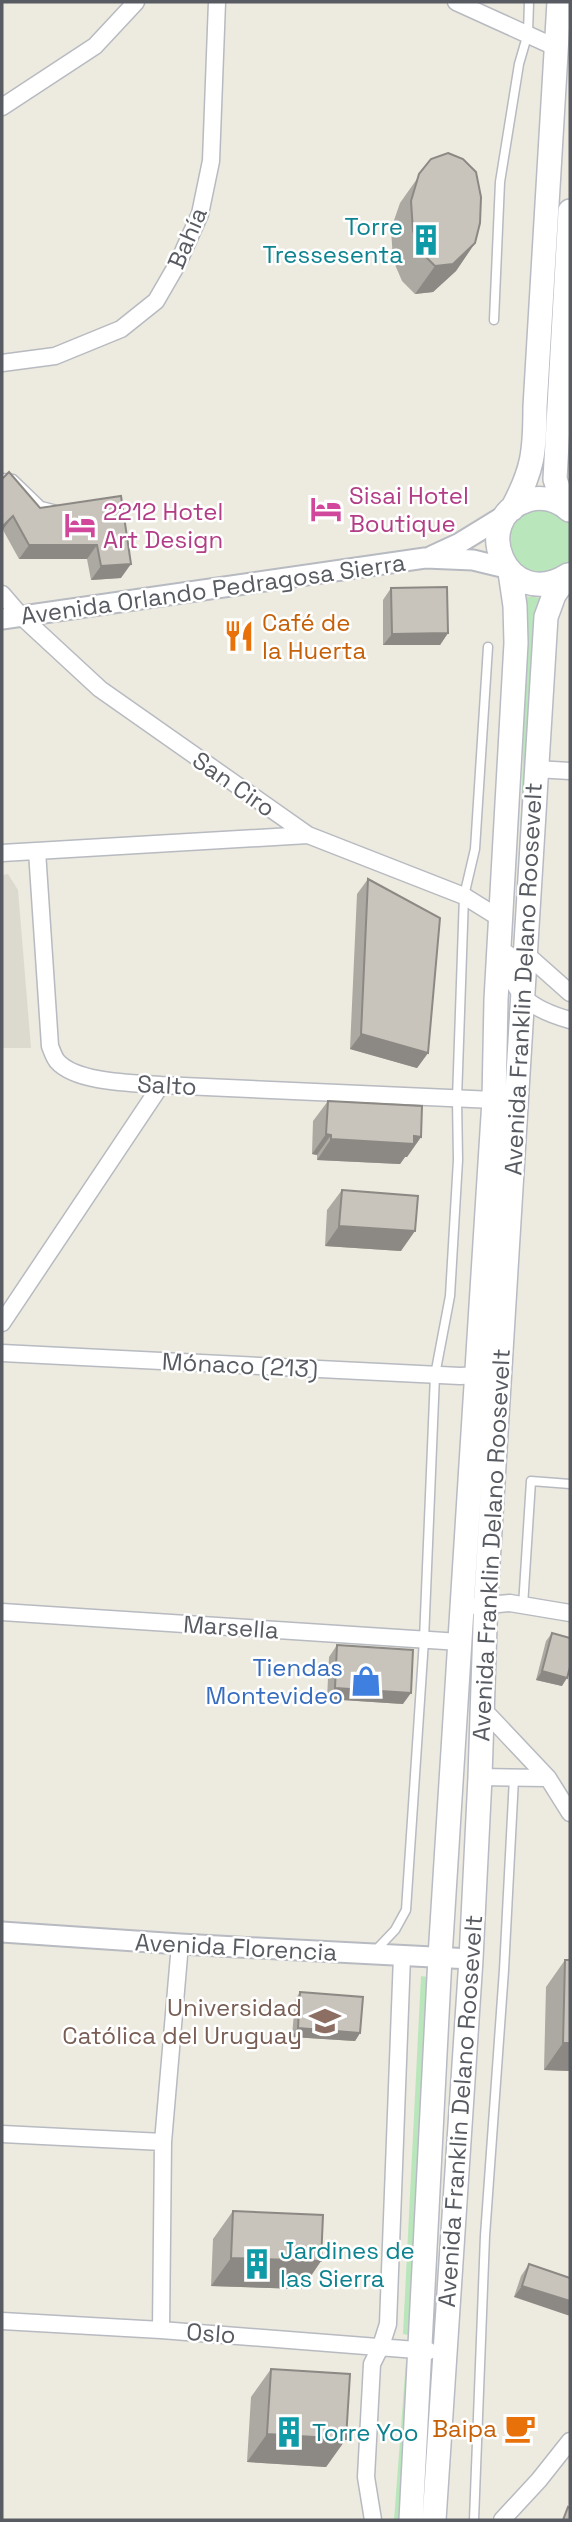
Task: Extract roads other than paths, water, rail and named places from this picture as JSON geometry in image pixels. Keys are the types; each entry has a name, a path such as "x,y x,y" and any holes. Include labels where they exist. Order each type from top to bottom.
{"main road":[{"path":"559,2 555,47 555,478 567,508"},
{"path":"509,512 524,486 554,410 570,211"},
{"path":"509,512 532,499 554,501 567,508"},
{"name":"Avenida Franklin Delano Roosevelt","path":"434,2520 471,1959 480,1777 481,1707 474,1606 478,1375 516,643 515,606 508,570 498,549 497,539 502,522 509,512"},
{"path":"508,570 520,580 532,584 557,582 569,574"},
{"name":"Avenida Franklin Delano Roosevelt","path":"411,2520 440,1957 460,1642 474,1606 522,996 546,617 554,595 569,574"}],"street":[{"path":"2,107 95,46 136,2"},
{"name":"Bahía","path":"2,363 55,356 121,329 156,301 178,263 200,214 211,161 217,2"},
{"path":"456,2 555,47"},
{"name":"Avenida Orlando Pedragosa Sierra","path":"425,558 458,544 509,512"},
{"name":"Avenida Orlando Pedragosa Sierra","path":"12,618 425,558 473,560 508,570"},
{"name":"San Ciro","path":"2,594 12,618 100,689 308,835 464,897 501,919"},
{"path":"536,769 570,771"},
{"path":"2,853 308,835"},
{"name":"Salto","path":"37,851 50,1046 56,1060 65,1068 114,1082 494,1100"},
{"path":"503,889 510,911 508,971 522,996 543,1012 570,1020"},
{"path":"525,953 570,993"},
{"path":"2,1323 160,1085"},
{"name":"Mónaco (213)","path":"2,1353 478,1375"},
{"path":"474,1606 510,1603 570,1613"},
{"name":"Marsella","path":"2,1612 460,1642"},
{"path":"481,1707 548,1778 570,1813"},
{"path":"480,1777 548,1778"},
{"name":"Avenida Florencia","path":"2,1932 471,1959"},
{"path":"161,2330 163,2142 180,1944"},
{"path":"373,2520 366,2477 372,2364 388,2325 402,1956"},
{"path":"2,2134 163,2142"},
{"name":"Oslo","path":"2,2321 161,2330 445,2352"},
{"path":"502,2520 570,2441"}],"lane":[{"path":"495,320 500,182 519,64 528,33 529,2"},
{"path":"2,478 13,480 41,506 61,511 71,509"},
{"path":"371,1954 395,1930 406,1910 424,1640 435,1375 450,1296 458,1160 457,1099 464,897 475,849 488,647"},
{"path":"523,1606 531,1481 570,1484"},
{"path":"474,2520 485,2236 504,1970 514,1778"}],"place":[{"name":"Torre Tressesenta","path":"426,240"},
{"name":"Sisai Hotel Boutique","path":"326,509"},
{"name":"2212 Hotel Art Design","path":"80,525"},
{"name":"Café de la Huerta","path":"239,636"},
{"name":"Tiendas Montevideo","path":"366,1681"},
{"name":"Universidad Católica del Uruguay","path":"325,2021"},
{"name":"Jardines de las Sierra","path":"257,2264"},
{"name":"Baipa","path":"520,2428"},
{"name":"Torre Yoo","path":"289,2432"}]}
